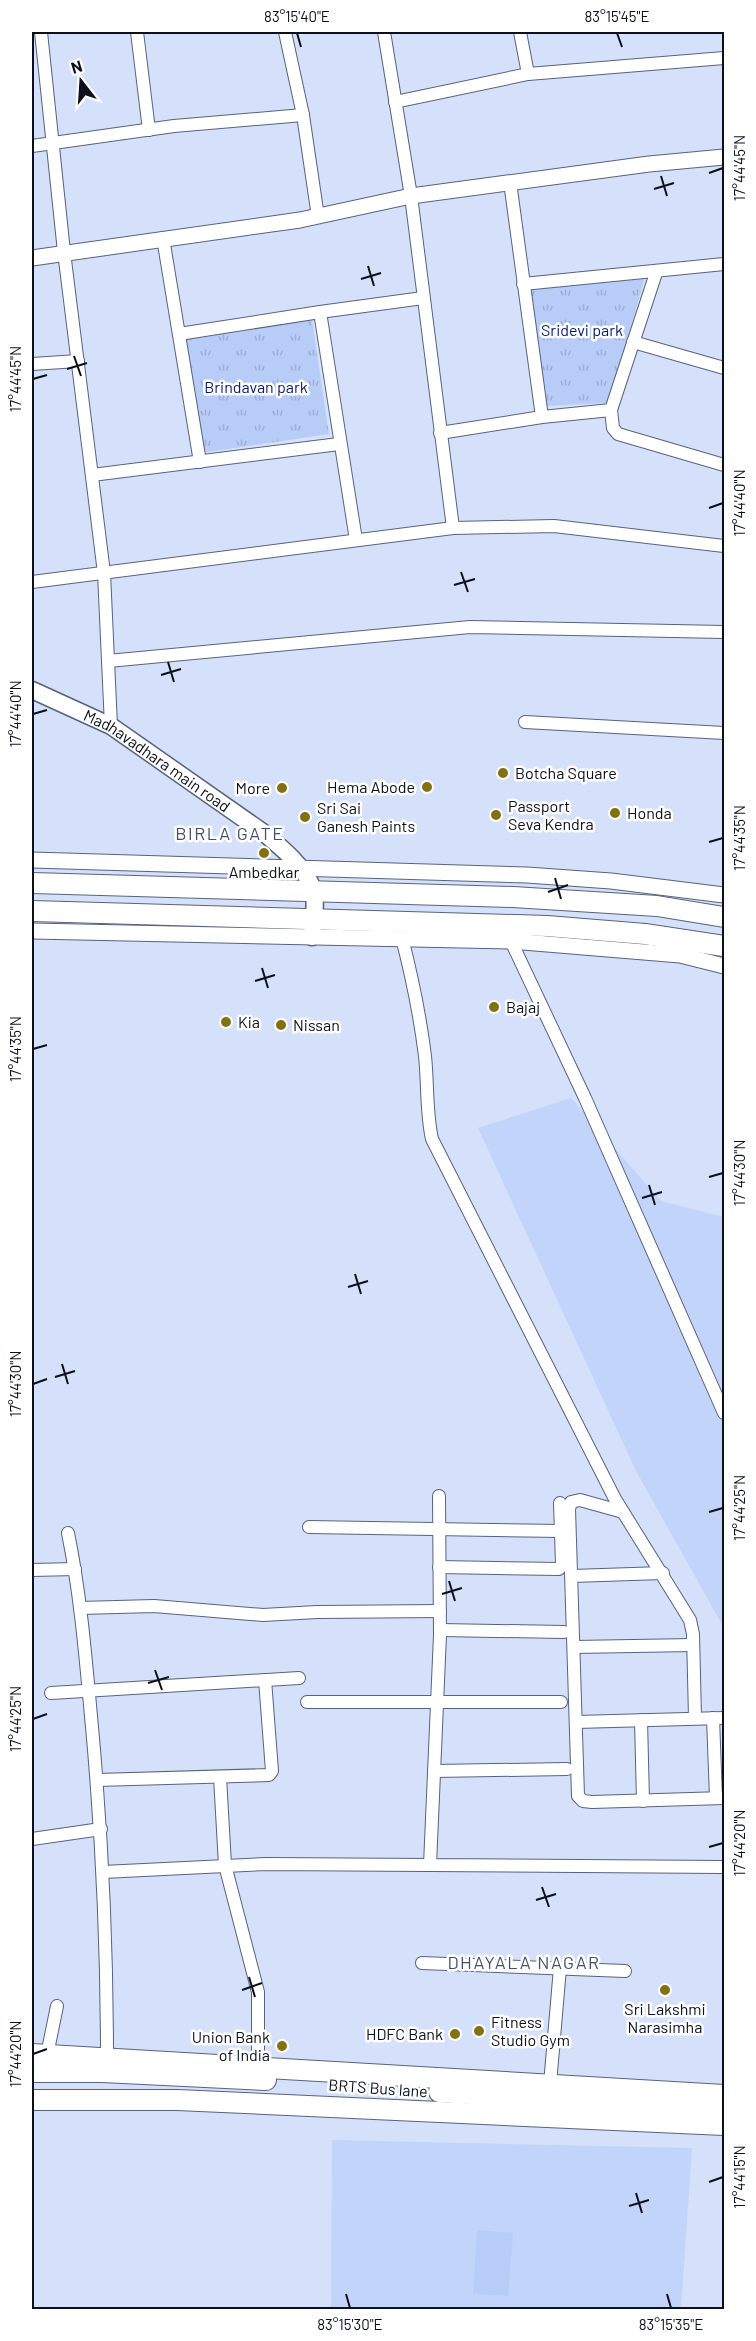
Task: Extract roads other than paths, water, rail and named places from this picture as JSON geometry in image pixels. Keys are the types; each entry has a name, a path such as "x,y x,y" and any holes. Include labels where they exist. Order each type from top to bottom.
{"main road":[{"name":"Madhavadhara main road","path":"32,690 111,726 264,833 302,870 314,891"},
{"path":"32,883 525,897 657,906 724,917"},
{"path":"313,928 314,891"},
{"path":"32,911 313,928 547,926 663,936 724,946"},
{"path":"39,2054 724,2095"},
{"name":"BRTS Bus lane","path":"32,2072 102,2072 277,2081 724,2110"},
{"path":"32,2100 177,2100 724,2126"}],"street":[{"path":"41,32 64,252 104,573 111,726"},
{"path":"137,32 149,130"},
{"path":"285,32 303,115 318,216"},
{"path":"384,32 411,196 453,528"},
{"path":"520,32 528,74"},
{"path":"395,102 528,74 724,58"},
{"path":"32,146 149,130 303,115"},
{"path":"32,258 318,216 411,196 649,164 724,157"},
{"path":"510,182 542,417"},
{"path":"163,238 200,462"},
{"path":"523,284 656,273 724,264"},
{"path":"656,273 611,410 613,428 618,434 724,465"},
{"path":"179,334 423,298"},
{"path":"320,312 339,444 356,540"},
{"path":"633,342 724,368"},
{"path":"32,364 78,360"},
{"path":"440,433 542,417 611,410"},
{"path":"92,475 339,444"},
{"path":"32,582 453,528 554,526 724,546"},
{"path":"108,661 470,627 724,632"},
{"path":"525,722 724,733"},
{"path":"32,860 302,870 527,875 611,880 724,895"},
{"path":"32,931 313,928 402,938 511,941 680,955 724,966"},
{"path":"402,938 415,991 425,1059 427,1117 432,1139 623,1512 663,1573 690,1620 695,1719"},
{"path":"511,941 585,1098 724,1413"},
{"path":"430,1865 440,1630 439,1496"},
{"path":"576,1722 719,1718 720,1798 591,1803 583,1801 578,1796 572,1576 571,1502 580,1500 623,1512"},
{"path":"439,1567 554,1571 559,1569 562,1564 560,1503"},
{"path":"309,1527 561,1531"},
{"path":"69,1533 89,1691 101,1829 107,1935 106,2058"},
{"path":"32,1570 75,1569"},
{"path":"572,1576 663,1573"},
{"path":"80,1608 154,1606 262,1615 440,1611"},
{"path":"440,1630 564,1632"},
{"path":"574,1647 693,1645"},
{"path":"51,1693 299,1678"},
{"path":"97,1780 263,1776 272,1771 265,1680"},
{"path":"307,1702 438,1700 561,1702"},
{"path":"641,1720 643,1801"},
{"path":"434,1771 567,1769"},
{"path":"219,1777 225,1865 255,1976 259,2011 258,2067"},
{"path":"32,1839 101,1829"},
{"path":"103,1872 225,1865 724,1867"},
{"path":"422,1963 626,1971"},
{"path":"550,2084 560,1968"},
{"path":"39,2054 57,2006"}],"place":[{"name":"Botcha Square","path":"503,773"},
{"name":"Hema Abode","path":"427,787"},
{"name":"More","path":"282,788"},
{"name":"Honda","path":"615,813"},
{"name":"Passport Seva Kendra","path":"496,815"},
{"name":"Sri Sai Ganesh Paints","path":"305,817"},
{"name":"Ambedkar","path":"264,853"},
{"name":"Bajaj","path":"494,1007"},
{"name":"Kia","path":"226,1022"},
{"name":"Nissan","path":"281,1025"},
{"name":"Sri Lakshmi Narasimha","path":"665,1990"},
{"name":"Fitness Studio Gym","path":"479,2031"},
{"name":"HDFC Bank","path":"455,2034"},
{"name":"Union Bank of India","path":"282,2046"}],"district":[{"name":"BIRLA GATE","path":"230,834"},
{"name":"DHAYALA NAGAR","path":"524,1963"}],"park label":[{"name":"Sridevi park","path":"582,330"},
{"name":"Brindavan park","path":"256,387"}]}
